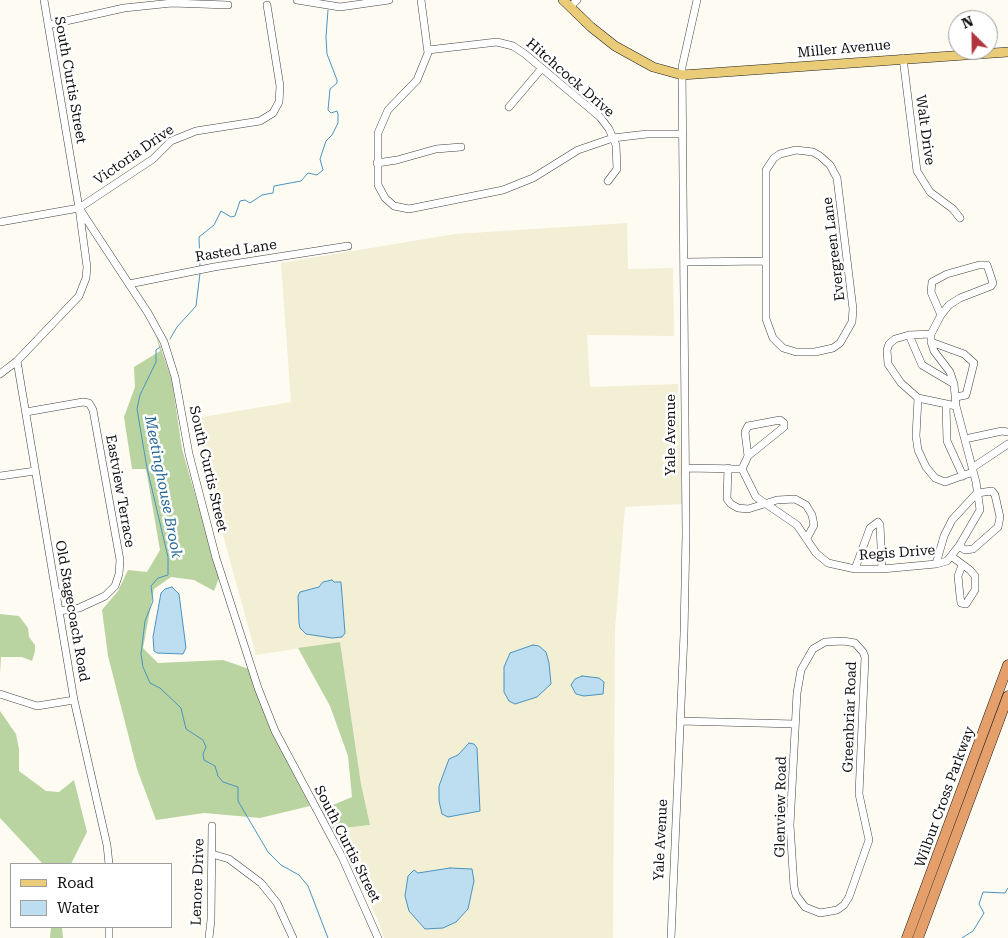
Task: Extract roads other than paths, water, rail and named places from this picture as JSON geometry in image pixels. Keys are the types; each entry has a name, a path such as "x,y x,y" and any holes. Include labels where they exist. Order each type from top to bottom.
{"highway":[{"name":"Wilbur Cross Parkway","path":"907,938 1008,665"},
{"name":"Wilbur Cross Parkway","path":"918,938 1008,696"}],"main road":[{"path":"566,4 602,37 629,54 663,71 682,75"},
{"name":"Miller Avenue","path":"682,75 1008,52"}],"street":[{"name":"South Curtis Street","path":"44,0 79,208 159,332 168,352 175,377 189,454 216,558 258,688 275,731 342,857 378,938"},
{"path":"297,0 340,7 389,0"},
{"path":"421,0 428,50 417,80 388,110 378,133 378,185 385,198 394,206 409,208 491,193 518,185 578,150 613,138 647,134 683,134"},
{"path":"566,4 577,0"},
{"name":"Yale Avenue","path":"671,938 684,618 685,262 682,75 685,48 697,0"},
{"path":"48,25 124,8 172,1 228,5"},
{"name":"Victoria Drive","path":"79,208 153,159 171,141 196,131 260,121 273,113 279,102 280,86 267,6"},
{"name":"Hitchcock Drive","path":"428,50 497,42 513,46 600,117 613,138 617,169 608,181"},
{"name":"Walt Drive","path":"903,58 917,171 930,192 953,209 960,218"},
{"path":"509,107 542,68"},
{"path":"377,163 398,160 436,149 461,147"},
{"name":"Evergreen Lane","path":"796,150 813,152 830,165 838,185 854,315 850,330 833,348 815,352 789,351 777,344 767,326 766,261 766,170 774,158 780,154 796,150"},
{"path":"0,222 79,208 87,267 84,288 79,296 17,361 0,374"},
{"name":"Rasted Lane","path":"129,284 200,270 348,246"},
{"path":"685,262 766,261"},
{"path":"931,338 941,315 949,305 960,298 991,286 993,282 987,265 956,271 932,282 931,292 941,315"},
{"path":"909,335 917,359 922,365 954,384"},
{"path":"956,397 966,395 974,363 964,354 931,338 909,335 889,344 886,356 894,374 918,398 956,406"},
{"name":"Regis Drive","path":"742,469 756,497 764,505 797,525 816,553 828,563 855,569 882,569 936,564 947,561 959,546 980,510 978,493 956,406 954,384 950,372 934,351 931,338"},
{"name":"Old Stagecoach Road","path":"17,361 74,700 107,845 109,863"},
{"path":"918,398 916,436 918,450 926,466 940,481 955,480 963,476 1008,444"},
{"name":"Eastview Terrace","path":"26,412 83,402 89,403 93,410 120,560 119,574 115,586 105,596 80,608 59,611"},
{"path":"946,405 947,441 963,476"},
{"path":"685,468 742,469 748,456 784,427 784,423 780,420 748,426 745,432 748,456"},
{"path":"965,439 1002,431 1008,432"},
{"path":"728,468 727,499 731,504 738,508 748,509 777,500 795,499 806,505 812,515 814,525 807,538"},
{"path":"0,476 35,471"},
{"path":"936,564 944,536 952,520 978,493 990,490 995,495 1000,517 998,527 973,549 965,550 959,546"},
{"path":"855,569 870,528 878,522 880,525 882,569"},
{"path":"951,556 970,570 975,576 976,590 966,604 961,603 960,596 958,576 962,565"},
{"name":"Greenbriar Road","path":"795,724 798,686 807,656 813,649 825,642 849,641 856,643 863,652 866,664 859,794"},
{"path":"0,694 37,706 74,700"},
{"path":"680,721 795,724"},
{"name":"Glenview Road","path":"795,724 790,825 794,887 799,902 812,912 828,913 837,910 849,897 869,840 859,794"},
{"name":"Lenore Drive","path":"209,938 212,920 212,826"},
{"path":"212,854 229,859 261,883 277,903 293,938"}],"water":[{"path":"332,580 334,582 341,582 345,633 342,637 332,638 306,634 300,628 298,596 300,592 319,587 323,582"},
{"path":"172,587 179,594 186,648 183,654 157,653 154,651 153,637 161,593 165,589"},
{"path":"533,645 539,646 546,652 551,684 537,697 515,704 509,701 504,692 504,667 510,653"},
{"path":"582,676 599,678 604,682 603,694 584,696 576,694 571,685 575,679"},
{"path":"469,743 474,744 477,748 480,811 448,817 442,814 439,801 439,786 449,759 458,755"},
{"path":"450,868 472,869 474,881 468,909 456,922 443,928 425,929 409,911 405,896 408,876 414,870 418,873"}],"waterway":[{"name":"Meetinghouse Brook","path":"200,267 199,237 214,225 221,211 231,217 235,216 240,201 245,200 250,203 262,195 273,193 274,186 301,181 308,173 317,175 323,170 320,159 326,141 332,135 338,123 337,111 331,113 328,110 330,89 337,83 327,54 328,10"},
{"name":"Meetinghouse Brook","path":"170,339 177,327 196,306 200,273"},
{"name":"Meetinghouse Brook","path":"160,347 156,350 156,362 140,395 137,409 147,468 168,557 168,575 158,578 151,586 153,601 145,621 141,654 143,667 150,683 160,688 181,708 186,729 203,740 206,747 203,754 204,760 215,766 218,776 223,782 238,787 238,801 268,852 281,865 299,875 308,886 328,938"},
{"path":"962,938 973,931 984,913 979,904 983,892 1005,893 1008,888"}]}
